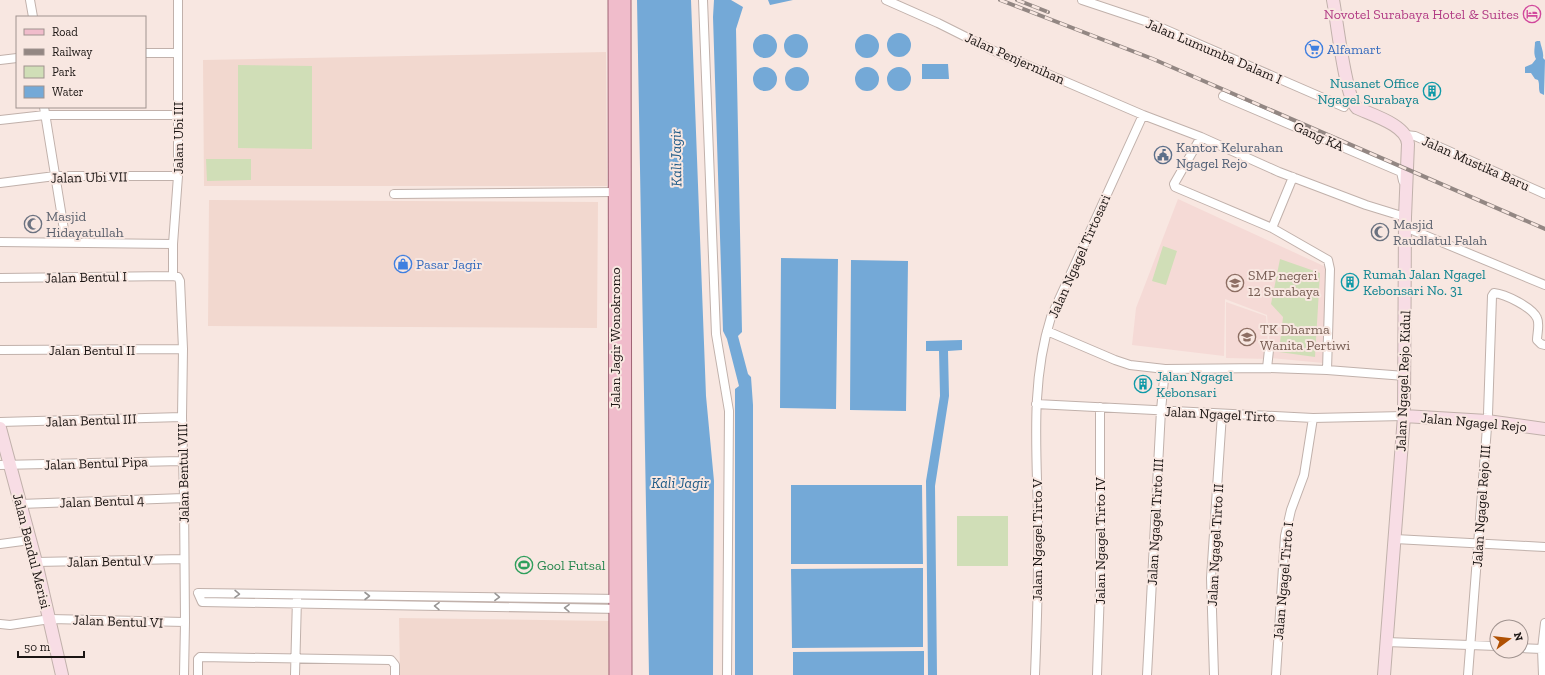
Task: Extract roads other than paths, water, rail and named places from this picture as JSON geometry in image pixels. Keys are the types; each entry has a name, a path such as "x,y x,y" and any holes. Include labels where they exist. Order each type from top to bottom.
{"main road":[{"name":"Jalan Jagir Wonokromo","path":"615,0 620,50 620,604 616,675"},
{"name":"Jalan Jagir Wonokromo","path":"620,455 615,192 620,50 624,0"},
{"path":"1333,0 1348,89 1348,106 1357,108 1396,126 1406,135"},
{"name":"Jalan Ngagel Rejo Kidul","path":"1384,675 1404,416 1405,222 1408,144 1406,135"},
{"name":"Jalan Ngagel Rejo","path":"1404,416 1487,421 1545,428"},
{"name":"Jalan Bendul Merisi","path":"0,428 5,465 20,504 36,562 62,675"},
{"name":"Jalan Jagir Wonokromo","path":"620,604 625,675"}],"street":[{"path":"30,0 33,16"},
{"name":"Jalan Ubi III","path":"173,276 173,244 178,176 178,0"},
{"path":"703,0 716,334 729,411 727,675"},
{"name":"Jalan Penjernihan","path":"886,0 938,23 992,50 1143,115 1201,137 1293,177 1366,205 1545,285"},
{"name":"Jalan Lumumba Dalam I","path":"1082,0 1148,22 1348,106"},
{"path":"146,53 178,53"},
{"path":"0,60 16,58"},
{"name":"Gang KA","path":"1223,96 1401,172 1402,180 1407,182"},
{"path":"0,120 45,111 178,115"},
{"path":"45,111 66,242"},
{"name":"Jalan Ngagel Tirtosari","path":"1036,404 1042,352 1047,331 1063,290 1143,115"},
{"name":"Jalan Mustika Baru","path":"1406,135 1415,136 1545,194"},
{"path":"1201,137 1174,184 1174,187 1272,228 1328,260 1327,370"},
{"name":"Jalan Ubi VII","path":"0,183 55,176 178,176"},
{"path":"1272,228 1293,177"},
{"path":"394,194 615,192"},
{"path":"0,242 173,244"},
{"name":"Jalan Bentul I","path":"0,278 173,276"},
{"name":"Jalan Bentul VIII","path":"173,276 178,277 180,281 184,349 182,417 185,622 184,675"},
{"name":"Jalan Ngagel Rejo III","path":"1468,675 1487,421 1492,296 1496,293 1505,296 1519,303 1535,314 1538,321 1537,340 1541,344 1545,345"},
{"path":"1047,331 1130,365 1165,369 1267,368 1327,370 1405,376"},
{"name":"Jalan Bentul II","path":"0,350 184,349"},
{"path":"1267,368 1269,350"},
{"name":"Jalan Ngagel Tirto III","path":"1147,675 1161,410 1165,369"},
{"name":"Jalan Ngagel Tirto","path":"1036,404 1314,418 1404,416"},
{"name":"Jalan Ngagel Tirto V","path":"1036,404 1039,573 1036,675"},
{"name":"Jalan Ngagel Tirto IV","path":"1097,675 1100,589 1100,407"},
{"name":"Jalan Ngagel Tirto II","path":"1214,675 1211,578 1222,414"},
{"name":"Jalan Bentul III","path":"0,422 182,417"},
{"name":"Jalan Ngagel Tirto I","path":"1276,675 1284,536 1291,510 1304,475 1314,418"},
{"name":"Jalan Bentul Pipa","path":"5,465 182,461"},
{"name":"Jalan Bentul 4","path":"20,504 184,498"},
{"path":"1395,539 1545,547"},
{"path":"0,544 30,540"},
{"name":"Jalan Bentul V","path":"36,562 184,559"},
{"path":"297,599 202,602 198,593 297,599 620,604"},
{"path":"295,675 297,599"},
{"name":"Jalan Bentul VI","path":"0,624 10,625 50,619 185,622"},
{"path":"1543,675 1542,649 1545,623"},
{"path":"1386,642 1489,646"},
{"path":"1529,648 1542,649"},
{"path":"198,675 198,659 200,658 391,660 395,666 395,675"}],"water":[{"name":"Kali Jagir","path":"637,0 691,0 706,396 714,481 713,675 649,675"},
{"path":"714,0 731,0 743,7 736,29 742,332 738,336 748,374 751,377 753,405 753,675 735,675 735,389 739,386 727,339 723,331 713,17"},
{"path":"768,0 793,0 770,5"},
{"path":"899,33 908,36 911,45 908,54 899,57 890,54 887,45 890,36"},
{"path":"765,34 774,37 777,46 774,55 765,58 756,55 753,46 756,37"},
{"path":"796,34 801,35 807,41 807,51 801,57 796,58 791,57 785,51 784,46 785,41 791,35"},
{"path":"867,34 876,37 879,46 876,55 867,58 858,55 855,46 858,37"},
{"path":"1540,41 1543,58 1545,60 1544,95 1540,93 1538,80 1535,79 1531,73 1525,73 1525,67 1532,64 1536,59 1534,50 1535,42"},
{"path":"922,64 948,64 949,79 922,79"},
{"path":"765,67 770,68 776,74 776,84 770,90 765,91 760,90 754,84 753,79 754,74 760,68"},
{"path":"797,67 802,68 808,74 808,84 802,90 797,91 792,90 786,84 785,79 786,74 792,68"},
{"path":"867,67 876,70 879,79 876,88 867,91 858,88 855,79 858,70"},
{"path":"899,67 904,68 910,74 910,84 904,90 899,91 894,90 888,84 887,79 888,74 894,68"},
{"path":"781,258 838,259 836,409 780,408"},
{"path":"851,260 908,261 906,411 850,410"},
{"path":"962,340 962,350 948,351 949,396 935,486 937,675 928,675 926,481 940,396 939,351 926,351 926,341"},
{"path":"791,485 922,485 923,564 791,564"},
{"path":"923,568 923,647 792,648 791,569"},
{"path":"924,651 924,675 793,675 793,652"}],"railway":[{"path":"1000,0 1153,59 1545,229"},
{"path":"1017,0 1048,12"}],"place":[{"name":"Novotel Surabaya Hotel & Suites","path":"1532,14"},
{"name":"Alfamart","path":"1314,49"},
{"name":"Nusanet Office Ngagel Surabaya","path":"1432,91"},
{"name":"Kantor Kelurahan Ngagel Rejo","path":"1163,155"},
{"name":"Masjid Hidayatullah","path":"33,224"},
{"name":"Masjid Raudlatul Falah","path":"1380,232"},
{"name":"Pasar Jagir","path":"403,264"},
{"name":"Rumah Jalan Ngagel Kebonsari No. 31","path":"1350,282"},
{"name":"SMP negeri 12 Surabaya","path":"1235,283"},
{"name":"TK Dharma Wanita Pertiwi","path":"1247,337"},
{"name":"Jalan Ngagel Kebonsari","path":"1143,384"},
{"name":"Gool Futsal","path":"524,565"}]}
